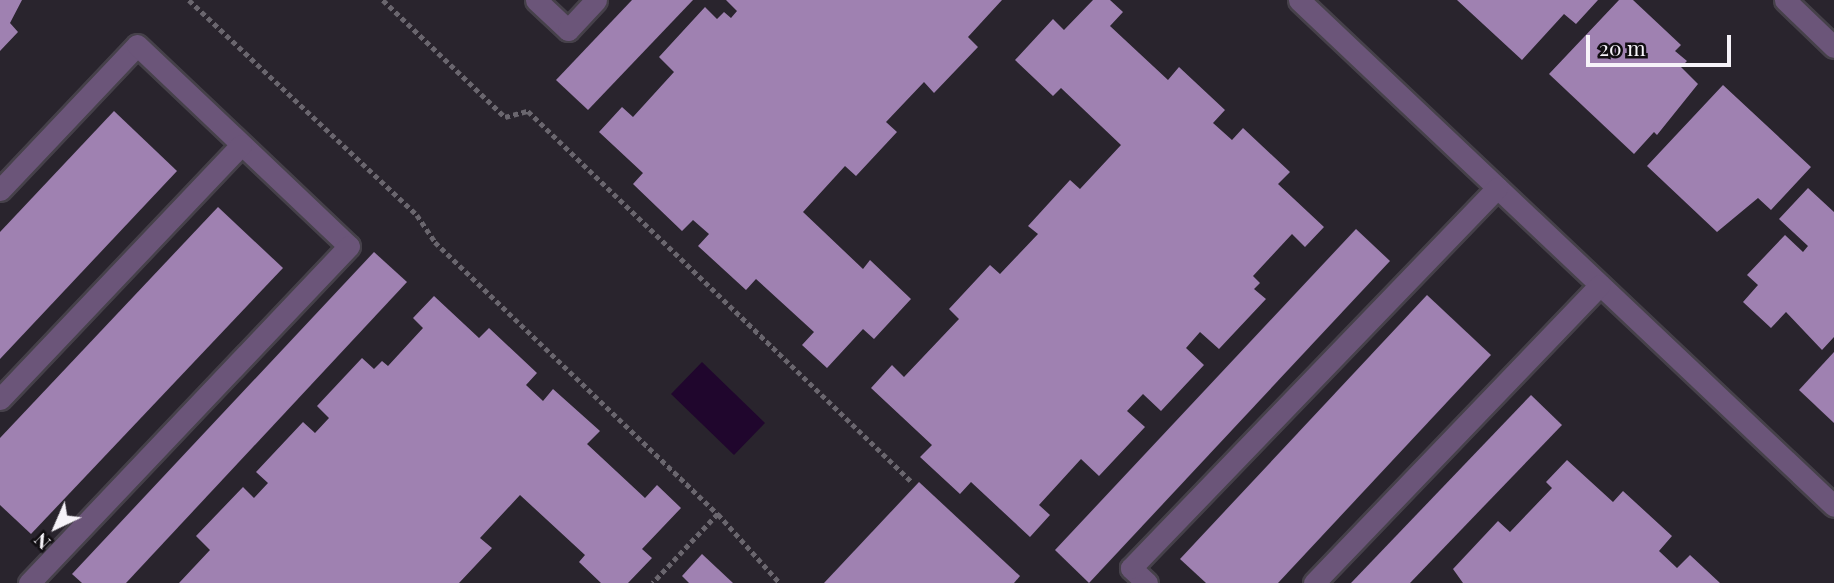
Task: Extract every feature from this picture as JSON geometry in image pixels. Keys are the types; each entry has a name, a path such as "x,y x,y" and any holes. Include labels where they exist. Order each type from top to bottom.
{"street":[{"path":"536,0 568,30 596,0"},
{"path":"1299,0 1834,506"},
{"path":"1784,0 1834,47"},
{"path":"0,190 137,45 349,246 29,583"},
{"path":"0,399 241,145"},
{"path":"1147,583 1131,568 1497,188"},
{"path":"1314,583 1600,285"}],"path":[{"path":"189,0 417,215 435,242 718,514 780,583"},
{"path":"383,0 505,117 527,111 912,482"},
{"path":"653,583 718,514"}],"shaded area":[{"path":"702,362 765,423 734,455 671,394"}],"building":[{"path":"0,0 22,0 10,23 18,32 0,51"},
{"path":"632,0 693,0 588,110 556,80"},
{"path":"726,0 1002,0 968,37 978,47 934,93 924,82 886,122 897,132 856,176 845,166 803,212 863,269 870,260 911,299 874,339 863,329 827,368 802,345 814,332 756,279 746,290 698,246 709,234 693,220 682,231 633,184 643,173 599,132 622,107 633,117 674,72 659,57 705,7 717,19 724,12 731,18 737,11"},
{"path":"1093,0 1110,0 1123,12 1110,26 1168,80 1179,67 1225,110 1213,123 1232,140 1243,128 1290,172 1278,184 1324,227 1305,247 1292,234 1253,276 1260,283 1254,289 1266,299 1219,349 1200,332 1186,348 1204,365 1161,411 1143,394 1127,411 1145,427 1099,476 1081,459 1039,505 1050,515 1030,537 971,482 960,494 920,457 932,445 871,388 892,365 904,377 959,319 949,309 990,265 1000,274 1038,234 1028,226 1070,180 1080,189 1121,145 1061,88 1053,96 1015,60 1053,19 1064,30"},
{"path":"1457,0 1598,0 1576,24 1564,14 1522,60"},
{"path":"1619,0 1633,0 1681,45 1675,51 1687,61 1681,67 1698,84 1657,135 1654,132 1634,154 1549,74"},
{"path":"1723,85 1811,167 1771,210 1758,198 1717,232 1647,166"},
{"path":"114,111 177,171 0,359 0,232"},
{"path":"1808,188 1834,212 1834,337 1822,350 1786,312 1771,328 1743,302 1758,285 1747,275 1785,235 1803,252 1808,246 1779,219"},
{"path":"218,207 283,268 31,534 0,505 0,438"},
{"path":"1356,229 1390,261 1089,583 1055,550"},
{"path":"374,252 407,282 126,583 82,583 72,574"},
{"path":"1427,295 1491,355 1278,583 1206,583 1180,559"},
{"path":"434,296 479,338 489,328 537,373 526,385 543,401 553,389 600,431 587,444 645,498 657,485 681,508 642,549 652,558 628,583 601,583 579,562 585,555 520,495 480,538 492,548 459,583 179,583 210,550 196,536 243,487 254,498 268,483 256,472 303,422 315,433 329,418 317,406 362,358 374,369 382,361 388,366 423,328 413,318"},
{"path":"1834,352 1834,423 1799,390"},
{"path":"1531,395 1562,425 1410,583 1351,583"},
{"path":"1567,460 1613,502 1623,491 1672,536 1659,551 1677,568 1690,555 1720,583 1463,583 1453,569 1498,521 1510,532 1552,488 1546,482"},
{"path":"919,482 1020,576 1014,583 824,583"},
{"path":"702,554 733,583 689,583 682,576"}]}
